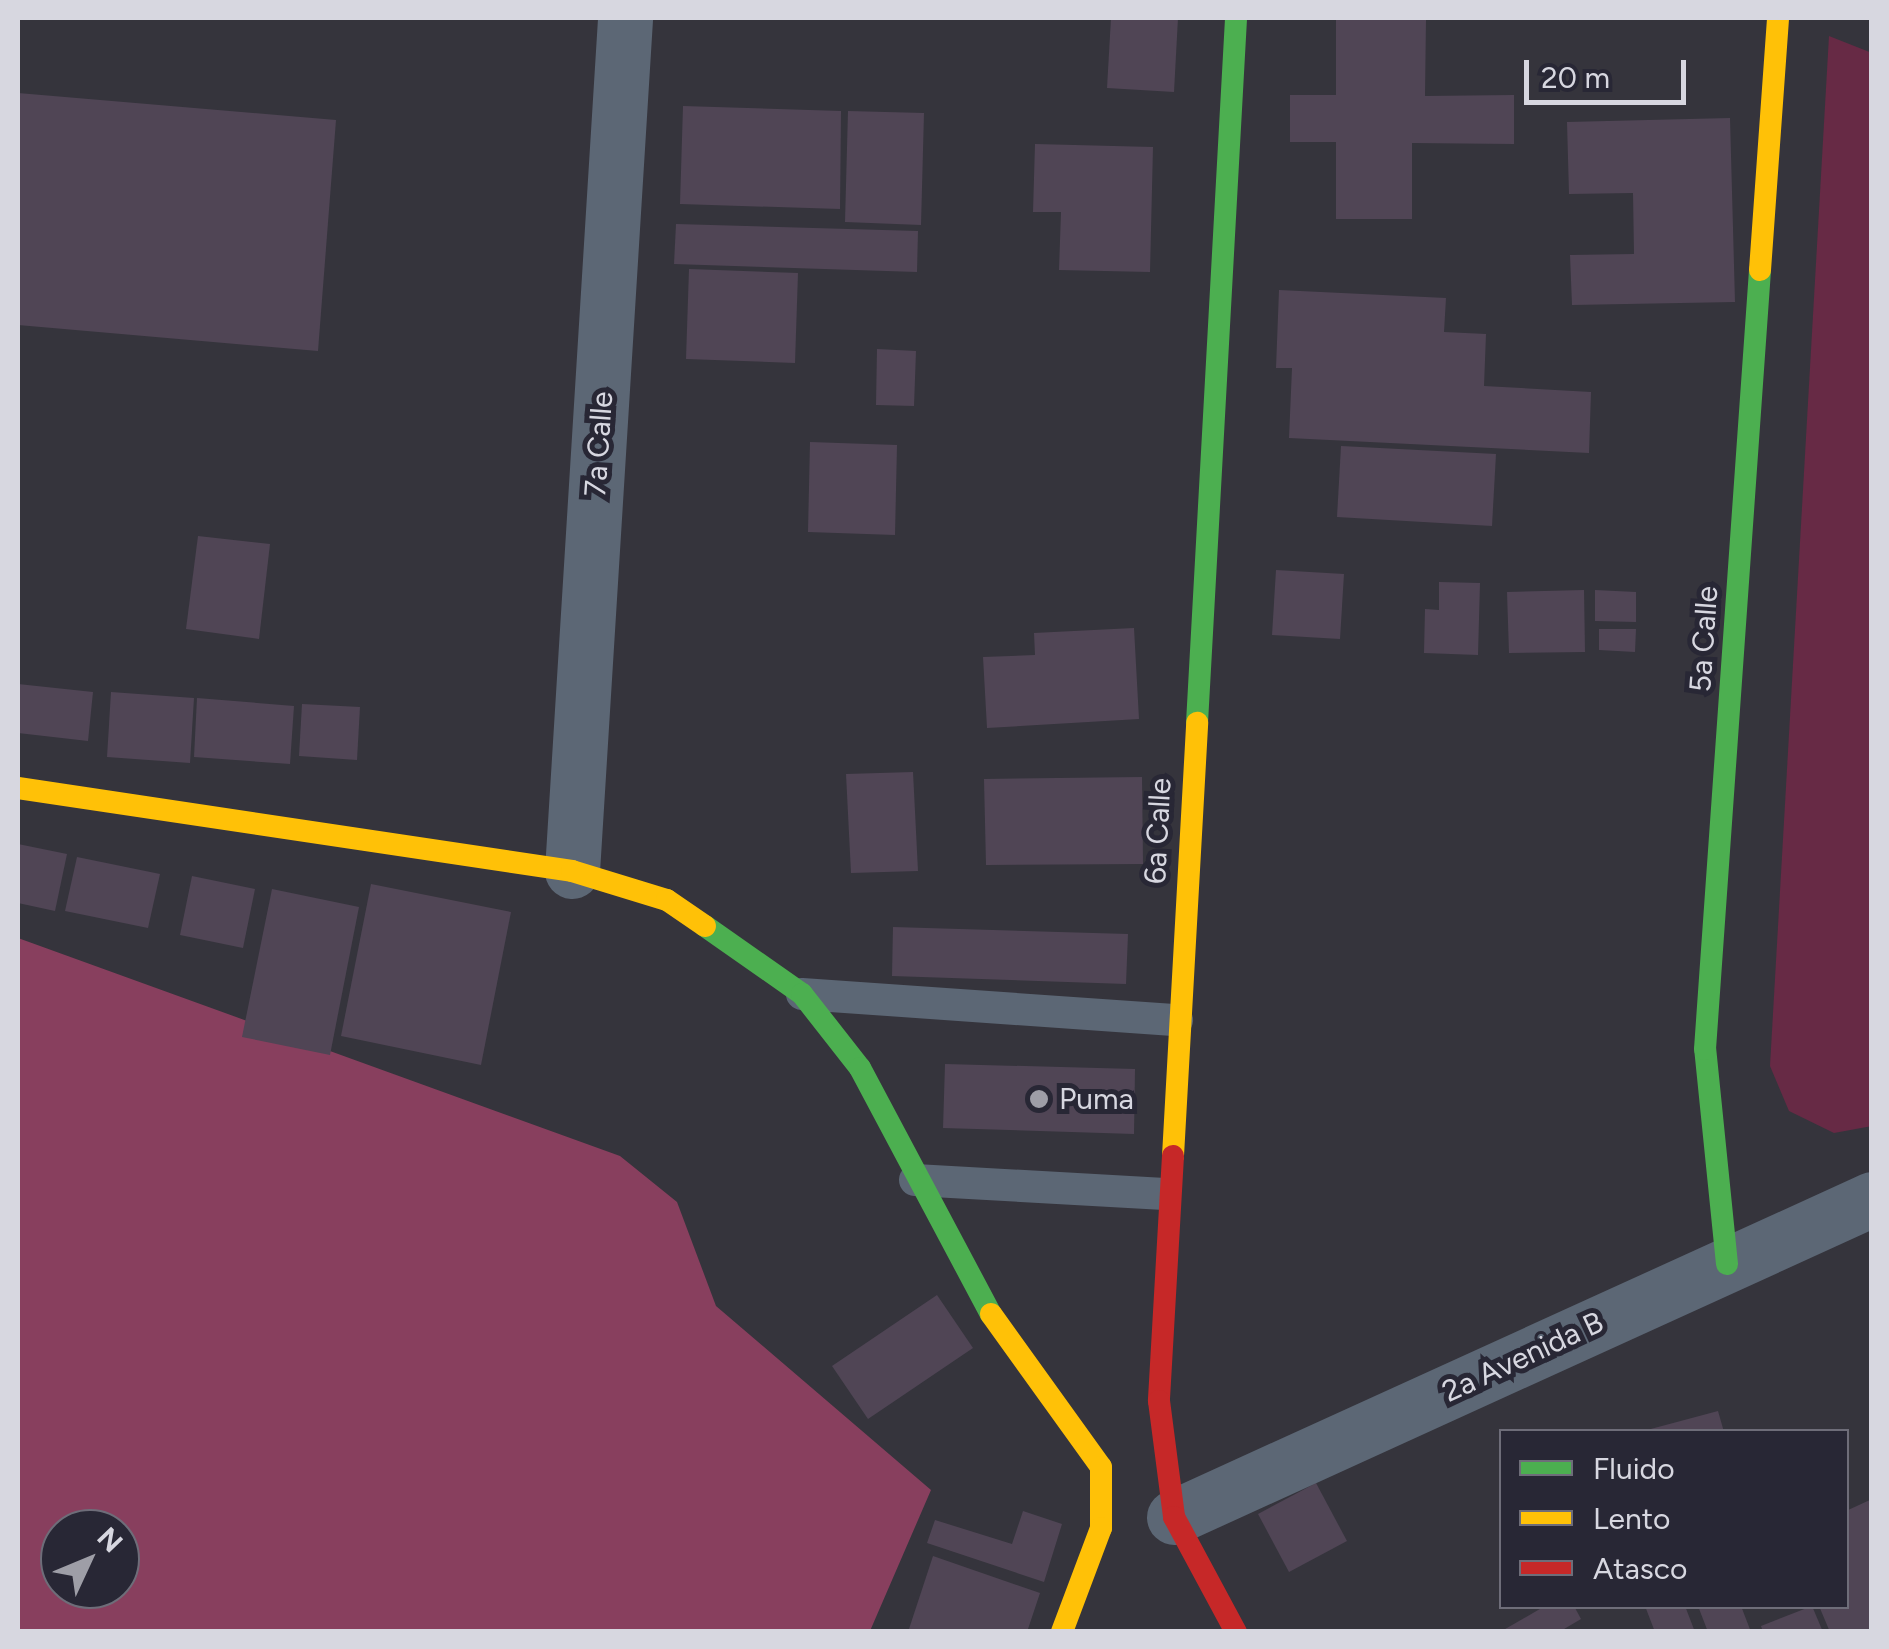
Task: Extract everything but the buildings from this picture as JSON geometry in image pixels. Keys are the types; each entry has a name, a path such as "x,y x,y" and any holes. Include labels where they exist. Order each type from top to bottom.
{"street":[{"name":"7a Calle","path":"572,872 625,18"},
{"name":"6a Calle","path":"1236,18 1165,1194 1159,1401 1174,1517 1236,1632"},
{"name":"5a Calle","path":"1727,1264 1704,1049 1778,18"},
{"path":"18,788 572,872 668,900 802,994 860,1068 1000,1332 1101,1467 1101,1528 1062,1632"},
{"name":"2a Avenida B","path":"1174,1517 1872,1199"}],"lane":[{"path":"802,994 1177,1020"},
{"path":"916,1180 1165,1194"}],"shaded area":[{"path":"1829,36 1872,53 1872,1126 1834,1133 1789,1111 1770,1066"},
{"path":"18,938 620,1156 677,1202 716,1306 931,1490 870,1631 18,1631"}],"traffic: fast":[{"path":"1197,723 1236,18"},
{"path":"1727,1264 1705,1049 1760,270"},
{"path":"705,926 802,994 860,1068 991,1314"}],"traffic: slow":[{"path":"1760,270 1778,18"},
{"path":"1173,1156 1197,723"},
{"path":"18,788 572,871 667,900 705,926"},
{"path":"991,1314 1101,1467 1101,1528 1062,1632"}],"traffic: jam":[{"path":"1173,1156 1159,1401 1174,1517 1236,1632"}],"place":[{"name":"Puma","path":"1039,1099"}]}
